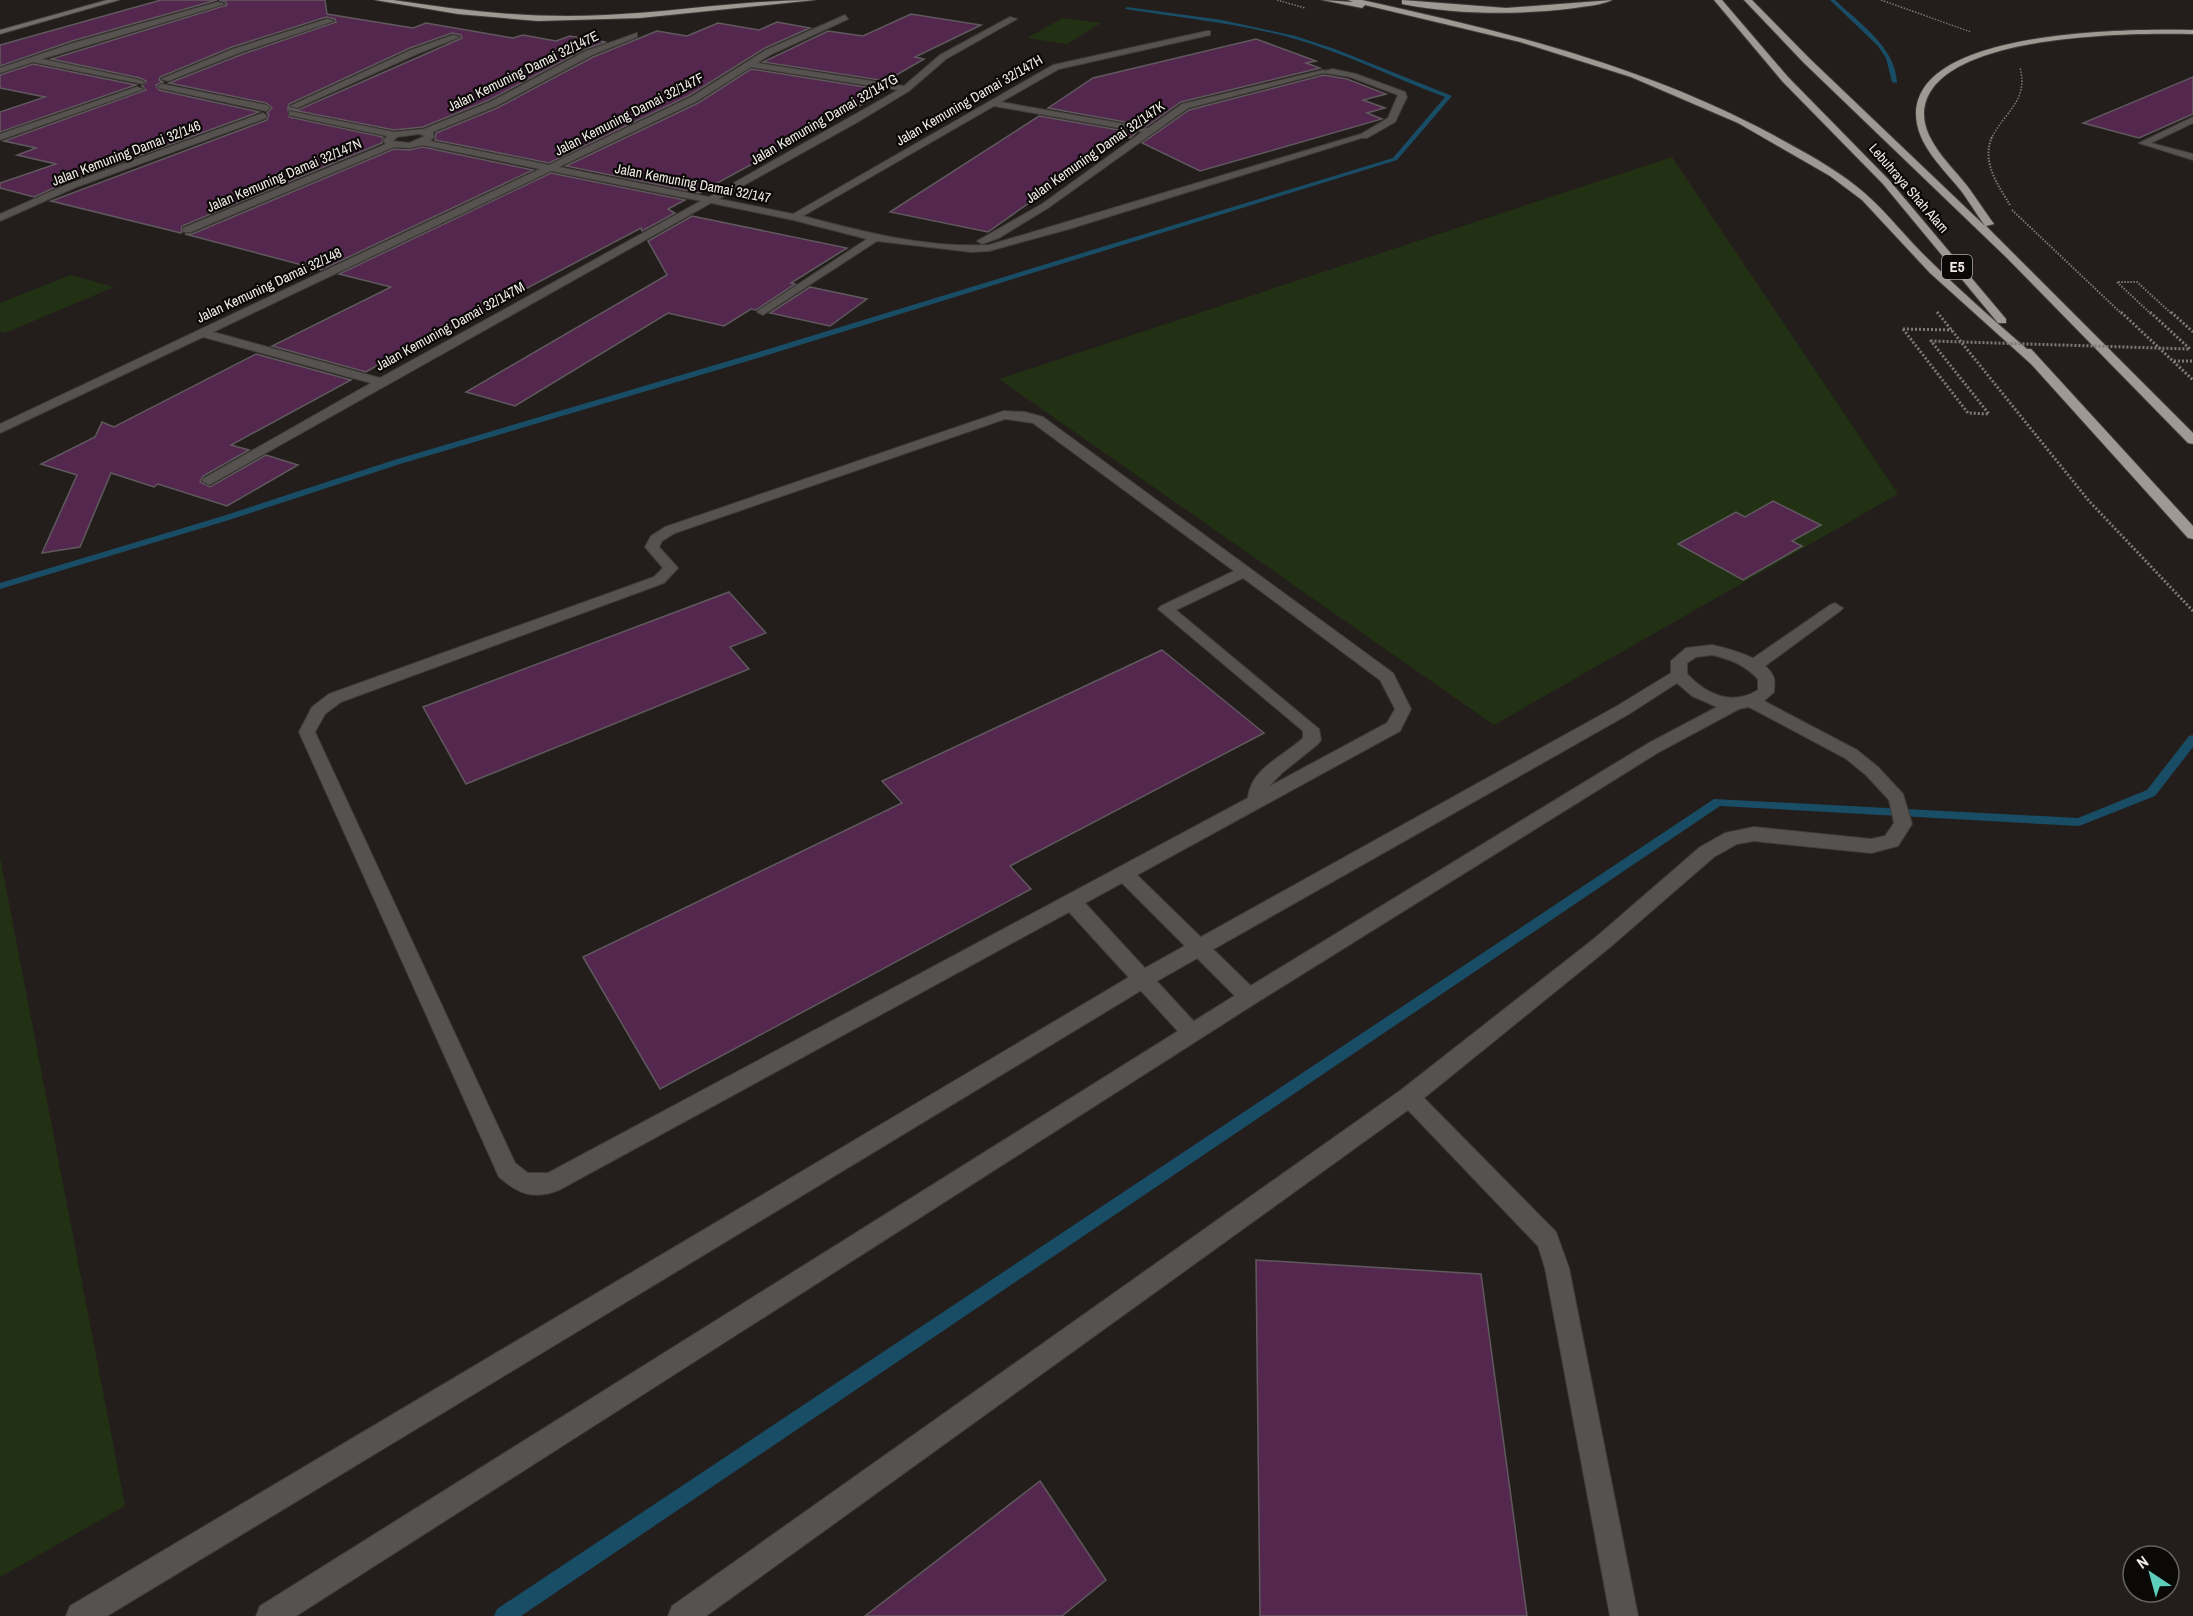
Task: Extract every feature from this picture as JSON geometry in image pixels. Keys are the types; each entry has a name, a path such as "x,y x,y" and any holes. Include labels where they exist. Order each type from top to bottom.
{"highway":[{"path":"380,0 474,15 548,19 632,15 811,0"},
{"path":"430,0 494,9 552,12 597,11 733,0"},
{"path":"1326,0 1423,17"},
{"path":"1352,0 1533,43 1695,99 1770,136 1858,192 1928,265 2034,360"},
{"path":"1388,0 1434,6 1507,9 1553,8 1608,0"},
{"name":"Lebuhraya Shah Alam","path":"1718,0 1785,79 1886,182 2034,360 2193,535"},
{"name":"Lebuhraya Shah Alam","path":"1748,0 1807,61 2011,256 2193,440"},
{"path":"2011,256 1965,189 1929,145 1923,131 1919,111 1924,89 1941,72 1968,58 2007,46 2106,34 2193,32"}],"street":[{"path":"31,14 83,0"},
{"path":"0,32 115,0"},
{"path":"0,71 221,4"},
{"name":"Jalan Kemuning Damai 32/147F","path":"551,167 694,99 747,64 845,17"},
{"name":"Jalan Kemuning Damai 32/147G","path":"707,200 853,121 906,89 943,57 1013,20"},
{"path":"0,137 140,86 164,83 236,51 330,21"},
{"name":"Jalan Kemuning Damai 32/147H","path":"794,217 1056,67 1207,33"},
{"name":"Jalan Kemuning Damai 32/147E","path":"424,137 493,104 589,53 634,35"},
{"path":"164,83 270,114 414,52 456,37"},
{"path":"33,60 140,86"},
{"path":"747,64 906,89"},
{"name":"Jalan Kemuning Damai 32/147","path":"424,137 551,167 794,217 875,238 957,248 989,248 1364,136 1392,120 1403,97 1402,94 1334,70 1323,72"},
{"name":"Jalan Kemuning Damai 32/147K","path":"957,248 1048,215 1149,130 1185,106 1323,72"},
{"path":"991,103 1149,130"},
{"path":"270,114 288,107 393,140 424,137"},
{"name":"Jalan Kemuning Damai 32/146","path":"0,218 71,186 270,114"},
{"path":"2193,120 2143,143 2193,157"},
{"name":"Jalan Kemuning Damai 32/147N","path":"187,230 393,140"},
{"name":"Jalan Kemuning Damai 32/148","path":"0,429 551,167"},
{"name":"Jalan Kemuning Damai 32/147M","path":"209,481 707,200"},
{"path":"1048,215 1065,227"},
{"path":"763,312 875,238"},
{"path":"203,333 381,382"},
{"path":"1004,415 1025,416 1038,420 1245,572 1387,677 1403,709 1394,727 551,1182 524,1184 507,1170 308,732 318,711 335,698 659,580 671,568 652,547 656,539 670,530 1004,415"},
{"path":"1245,572 1166,609 1311,729 1312,740 1302,752 1268,776 1258,788 1257,801"},
{"path":"1755,665 1835,608"},
{"path":"270,1616 1192,1033 1653,748 1744,703 1766,692 1766,678 1755,665 1735,655 1712,650 1692,652 1679,661 1679,675 1689,688 1710,699 1744,703 1851,754 1872,771 1897,798 1903,824 1891,842 1871,846 1754,834 1732,838 1707,852 1602,943 1409,1097 682,1616"},
{"path":"80,1616 1143,980 1623,710 1679,675"},
{"path":"1123,873 1250,997"},
{"path":"1071,901 1192,1033"},
{"path":"1409,1097 1548,1239 1557,1268 1624,1616"}],"path":[{"path":"1277,0 1305,8"},
{"path":"1881,0 1975,34"},
{"path":"2013,210 1995,178 1988,155 1993,132 2021,96 2025,82 2014,60"},
{"path":"1998,194 2193,380"},
{"path":"1953,330 1903,329 1968,413 1989,414 1931,341 2190,349 2117,282 2137,282 2193,333"},
{"path":"1937,312 2089,501 2193,610"},
{"path":"2173,361 2193,362"}],"green space":[{"path":"1063,18 1101,23 1067,44 1027,38"},
{"path":"1672,157 1898,494 1494,725 999,379"},
{"path":"71,275 114,287 5,333 0,331 0,303"},
{"path":"0,857 125,1506 0,1577"}],"building":[{"path":"161,0 217,0 72,41 0,66 0,45"},
{"path":"219,0 325,0 327,14 413,28 426,23 513,38 523,35 556,41 570,36 606,42 585,49 489,100 423,127 394,130 288,109 289,117 383,137 382,143 182,226 181,233 51,201 267,120 269,115 267,113 272,108 266,103 169,83 240,55 336,22 335,19 326,17 232,47 160,77 159,80 163,82 156,85 159,90 259,112 67,182 34,197 0,188 0,183 56,164 17,155 36,148 4,141 146,90 142,86 146,81 140,78 51,59 227,5 226,2","holes":["452,33 461,35 462,38 298,110 288,107 289,104 410,48"]},
{"path":"911,14 981,25 915,57 924,59 886,81 763,62 828,31 863,36"},
{"path":"777,22 810,28 765,48 690,95 549,163 435,140 436,133 497,108 593,57 657,31 687,36 718,23 759,30"},
{"path":"1256,39 1316,61 1306,63 1320,68 1181,102 1147,126 1048,108 1093,78"},
{"path":"33,64 136,85 0,132 0,112 45,97 0,88 0,75"},
{"path":"751,69 884,90 865,100 870,100 699,193 566,166 698,103"},
{"path":"1324,75 1347,79 1386,94 1363,100 1385,108 1367,113 1382,119 1200,171 1142,143 1189,110"},
{"path":"2193,77 2193,114 2139,138 2083,123"},
{"path":"1039,116 1136,133 1130,138 1125,135 988,232 890,212"},
{"path":"423,147 533,170 321,270 185,234 192,234 394,149 409,150"},
{"path":"551,173 685,200 668,209 675,213 642,231 641,228 366,372 272,346 391,287 339,274"},
{"path":"692,216 847,248 791,283 795,284 756,310 751,309 724,326 668,313 515,406 466,392 667,275 648,241"},
{"path":"810,287 867,299 830,326 770,313"},
{"path":"256,354 351,380 231,445 249,450 203,476 200,482 210,487 266,455 298,465 227,506 158,484 154,487 111,473 80,547 42,553 77,475 41,464 95,437 102,422 114,427"},
{"path":"1773,501 1821,525 1792,541 1802,546 1743,580 1678,544 1736,512 1745,517"},
{"path":"729,592 766,633 730,647 749,669 466,784 423,707"},
{"path":"1162,650 1264,733 1010,866 1031,889 660,1089 583,957 902,803 882,781"},
{"path":"1256,1260 1481,1274 1527,1616 1260,1616"},
{"path":"1040,1481 1106,1580 1062,1616 865,1616"}],"waterway":[{"path":"1832,0 1880,45 1889,58 1895,82"},
{"path":"0,586 226,518 397,462 755,356 1395,159 1449,96 1333,50 1293,37 1222,21 1127,8"},
{"path":"504,1616 1718,802 2079,822 2151,793 2193,739"}]}
